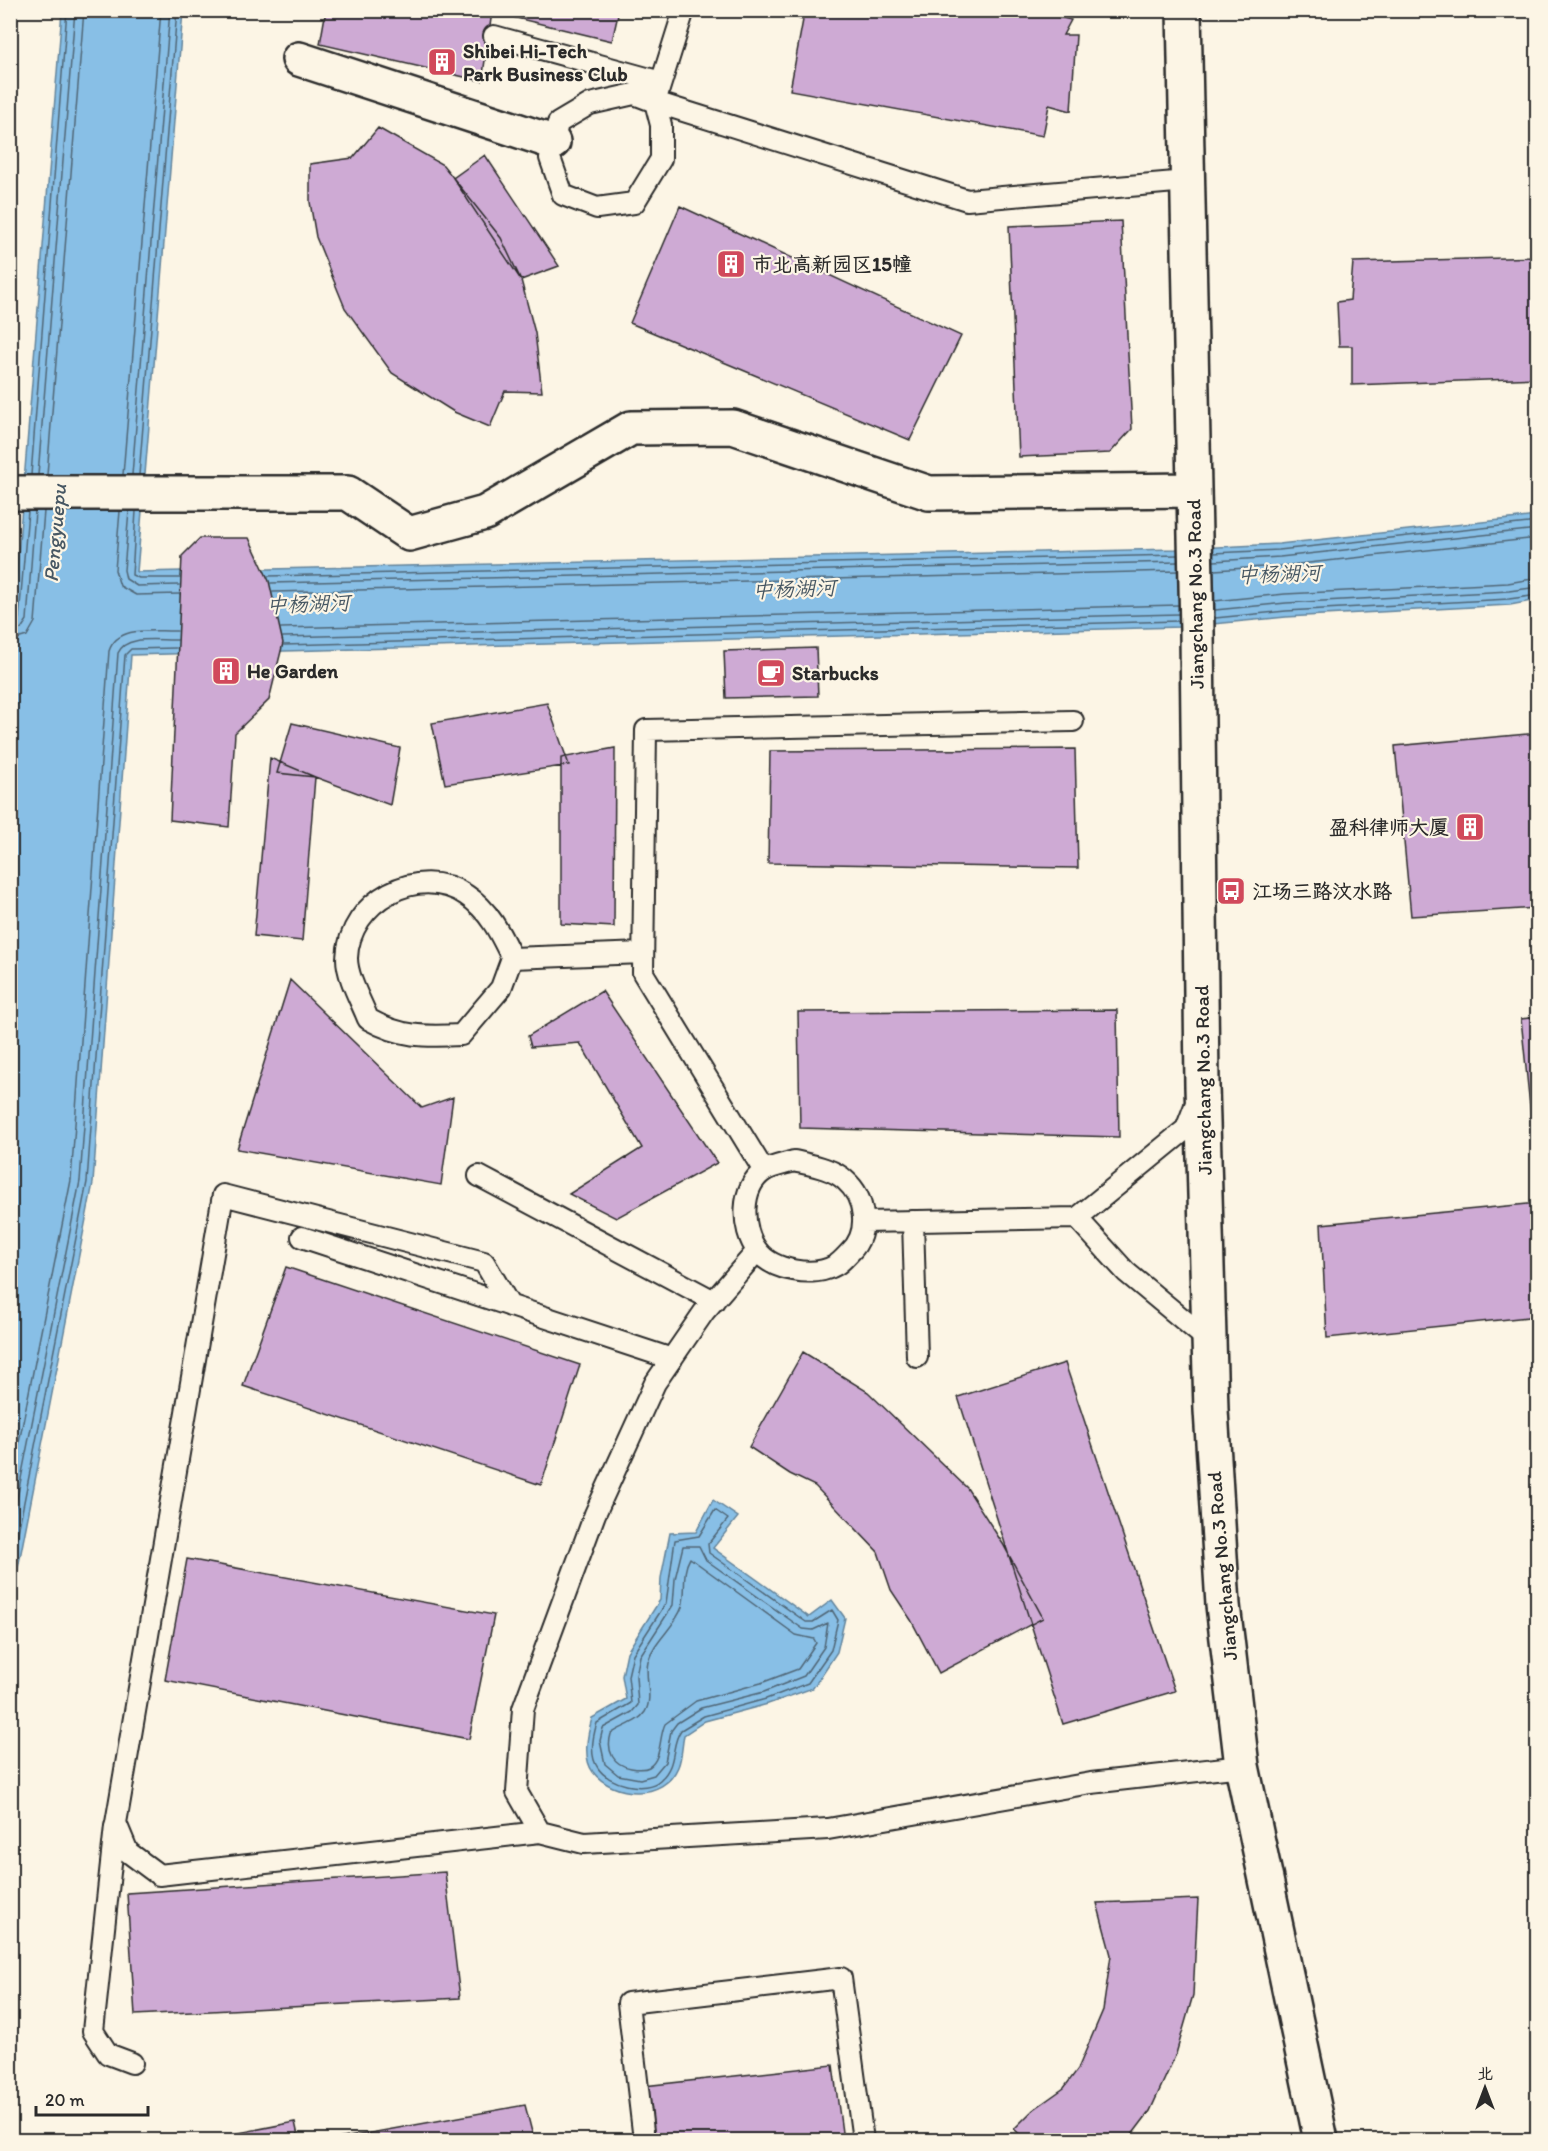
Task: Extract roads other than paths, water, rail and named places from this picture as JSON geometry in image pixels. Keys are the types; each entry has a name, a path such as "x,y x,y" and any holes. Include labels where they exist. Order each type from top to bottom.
{"street":[{"name":"Jiangchang No.3 Road","path":"1184,10 1197,632 1202,1086 1209,1341 1223,1605 1242,1766 1321,2140"},
{"path":"299,58 553,142"},
{"path":"10,493 182,495 348,493 409,534 485,513 631,428 733,427 929,493 1193,504"}],"lane":[{"path":"684,10 656,102 661,125 661,159 634,203 597,208 563,195 550,158 558,123 590,104 634,94 656,102 967,200 1187,181"},
{"path":"494,36 661,82"},
{"path":"764,1171 643,973 646,729 1073,721"},
{"path":"431,882 464,893 483,908 497,928 512,957 501,988 461,1035 424,1037 390,1031 368,1018 347,959 354,926 375,901 398,889 431,882"},
{"path":"512,957 643,953"},
{"path":"864,1222 1077,1218 1186,1129 1202,1086"},
{"path":"794,1161 819,1167 844,1179 857,1196 864,1222 859,1244 836,1265 806,1272 782,1269 757,1251 748,1232 745,1206 751,1187 764,1171 794,1161"},
{"path":"479,1176 714,1301"},
{"path":"132,2063 108,2054 93,2031 116,1823 223,1195 484,1262 510,1306"},
{"path":"1077,1218 1126,1272 1209,1341"},
{"path":"913,1221 916,1357"},
{"path":"302,1237 672,1359"},
{"path":"540,1832 518,1792 523,1709 595,1514 656,1383 714,1301 757,1251"},
{"path":"116,1823 128,1852 159,1875 540,1832 584,1843 828,1829 1091,1783 1242,1766"},
{"path":"644,2140 628,2004 841,1978 863,2140"}],"water":[{"path":"62,11 183,11 137,572 1176,549 1279,544 1537,516 1537,600 1510,605 1286,617 1181,627 131,655 93,1183 11,1604 10,655"},
{"path":"713,1500 738,1517 713,1548 809,1617 832,1600 845,1618 837,1652 813,1688 768,1704 705,1721 684,1735 678,1767 662,1786 638,1792 625,1791 602,1781 590,1766 587,1745 592,1718 626,1699 622,1676 627,1652 660,1600 661,1578 670,1533 696,1532"}],"place":[{"name":"Shibei Hi-Tech Park Business Club","path":"442,62"},
{"name":"市北高新园区15幢","path":"731,264"},
{"name":"He Garden","path":"226,671"},
{"name":"Starbucks","path":"771,673"},
{"name":"盈科律师大厦","path":"1470,827"},
{"name":"江场三路汶水路","path":"1231,891"}],"water label":[{"name":"Pengyuepu","path":"55,533"},
{"name":"中杨湖河","path":"1279,574"},
{"name":"中杨湖河","path":"794,589"},
{"name":"中杨湖河","path":"308,604"}]}
